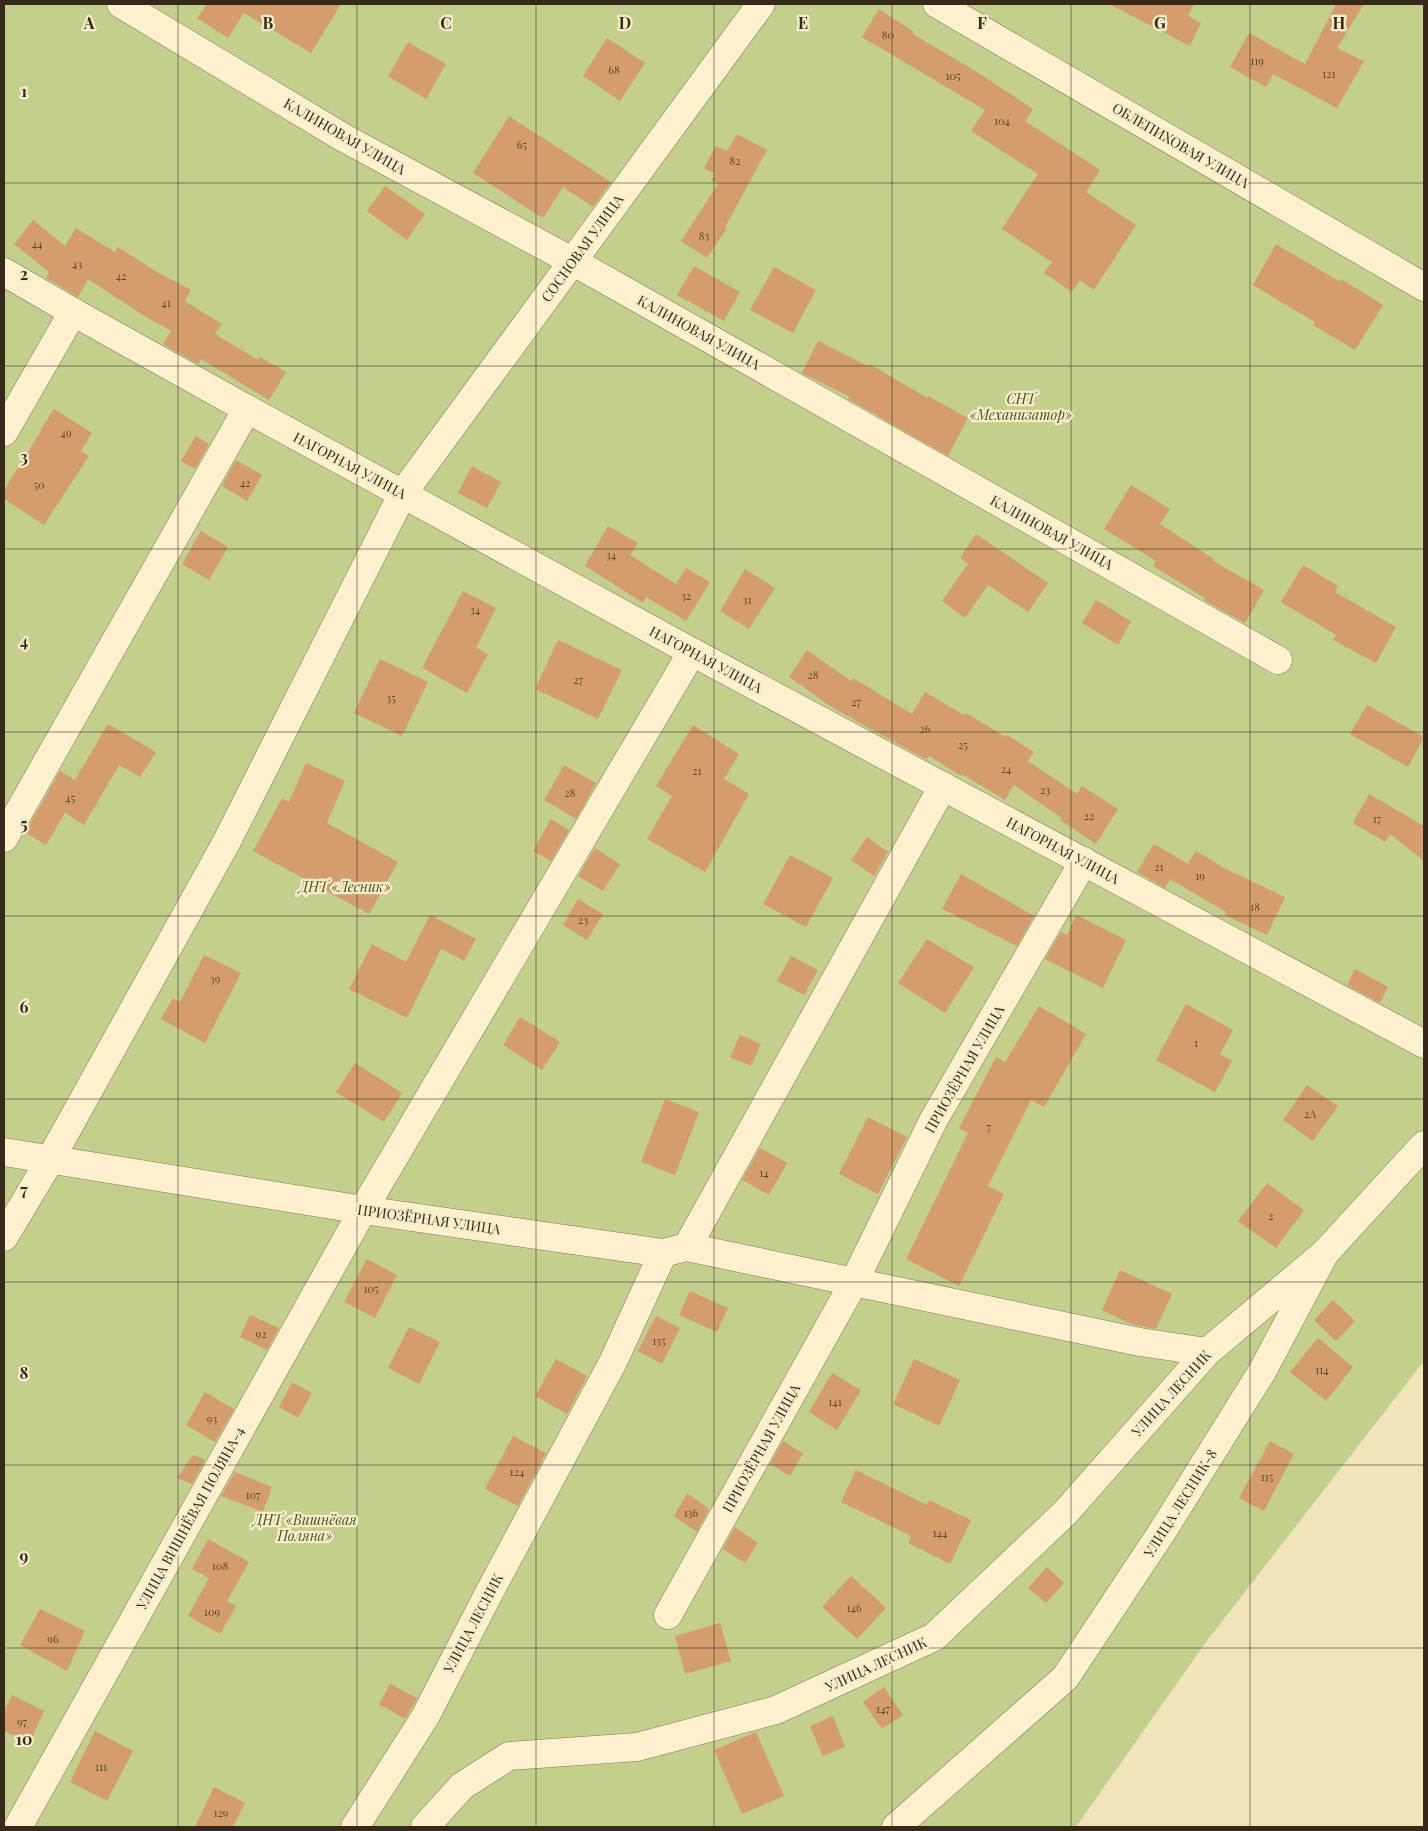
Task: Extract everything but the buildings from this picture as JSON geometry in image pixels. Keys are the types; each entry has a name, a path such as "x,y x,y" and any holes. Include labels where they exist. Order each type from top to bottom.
{"street":[{"name":"КАЛИНОВАЯ УЛИЦА","path":"121,4 344,138 572,260 1278,660"},
{"name":"СОСНОВАЯ УЛИЦА","path":"4,1237 50,1160 226,843 403,493 761,4"},
{"name":"ОБЛЕПИХОВАЯ УЛИЦА","path":"937,4 1424,287"},
{"name":"НАГОРНАЯ УЛИЦА","path":"4,272 247,409 692,652 1420,1037"},
{"path":"4,432 73,312"},
{"path":"4,838 247,409"},
{"name":"УЛИЦА ВИШНЁВАЯ ПОЛЯНА-4","path":"18,1827 363,1210 692,652"},
{"name":"УЛИЦА ЛЕСНИК","path":"355,1827 424,1717 613,1362 675,1250 943,786"},
{"name":"ПРИОЗЁРНАЯ УЛИЦА","path":"668,1615 854,1282 933,1121 1084,861"},
{"name":"УЛИЦА ЛЕСНИК-8","path":"896,1827 1065,1678 1162,1532 1264,1370 1325,1254 1424,1145"},
{"name":"ПРИОЗЁРНАЯ УЛИЦА","path":"4,1152 363,1210 675,1250 854,1282 1140,1342 1207,1352"},
{"name":"УЛИЦА ЛЕСНИК","path":"425,1827 462,1786 509,1756 637,1747 776,1710 934,1637 1065,1513 1207,1352 1325,1254"}],"green space":[{"path":"4,4 1424,4 1424,1361 1206,1642 1076,1827 4,1827"}],"park label":[{"name":"СНТ «Механизатор»","path":"1021,406"},
{"name":"ДНТ «Лесник»","path":"345,886"},
{"name":"ДНТ «Вишнёвая Поляна»","path":"305,1528"}]}
